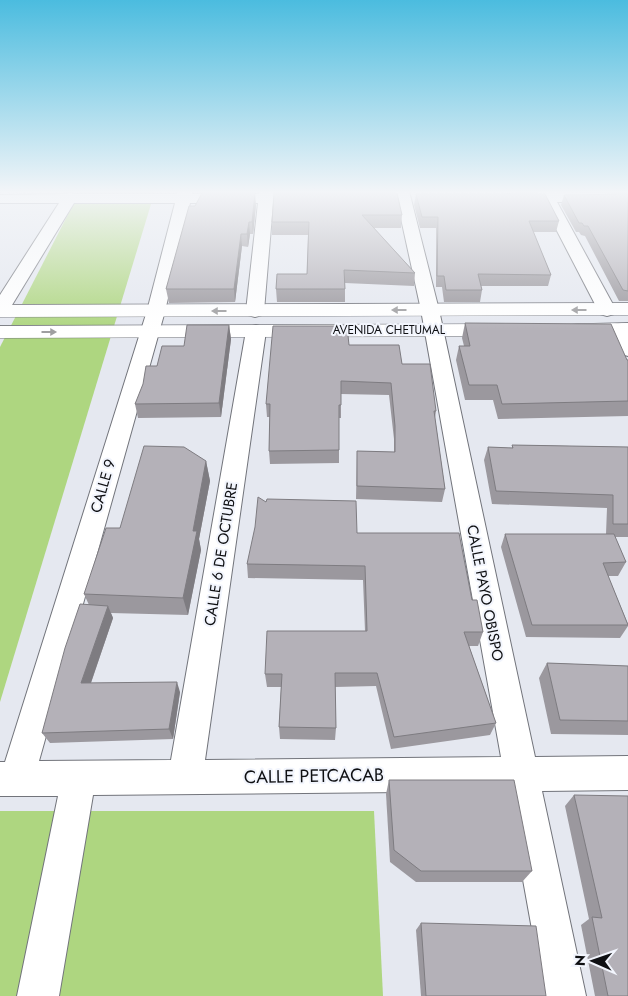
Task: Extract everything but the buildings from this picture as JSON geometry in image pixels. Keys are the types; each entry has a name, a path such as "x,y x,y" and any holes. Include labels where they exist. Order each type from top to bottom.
{"main road":[{"name":"AVENIDA CHETUMAL","path":"0,311 152,321 255,321 431,320 628,310"},
{"name":"AVENIDA CHETUMAL","path":"431,320 520,330"},
{"name":"AVENIDA CHETUMAL","path":"0,332 152,321"},
{"path":"559,330 623,330"}],"street":[{"path":"0,311 45,237"},
{"name":"CALLE 9","path":"8,779 152,321 174,237"},
{"name":"CALLE 6 DE OCTUBRE","path":"186,777 255,321 262,237"},
{"name":"CALLE PAYO OBISPO","path":"412,237 431,320 566,996"},
{"path":"568,237 607,310"},
{"path":"623,330 628,350"},
{"name":"CALLE PETCACAB","path":"8,779 628,772"},
{"path":"38,996 79,778"}],"green space":[{"path":"56,237 141,237 0,702 0,347"},
{"path":"0,811 374,811 383,996 0,996"}]}
